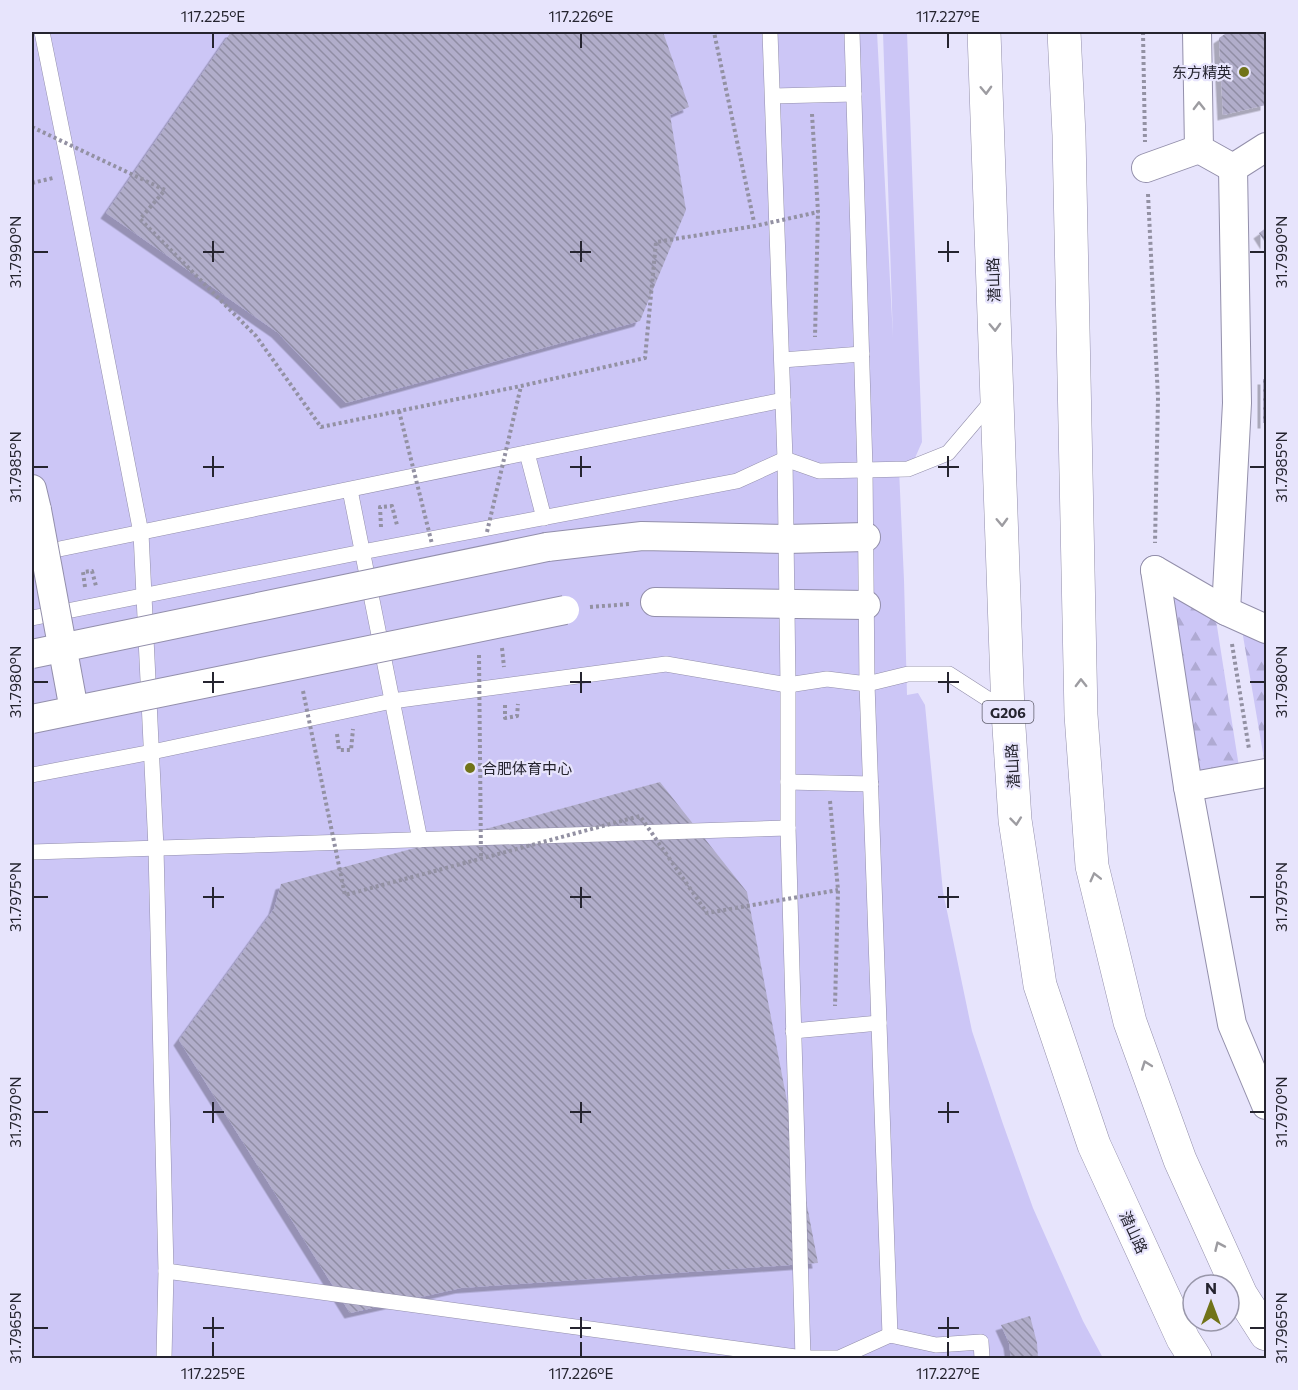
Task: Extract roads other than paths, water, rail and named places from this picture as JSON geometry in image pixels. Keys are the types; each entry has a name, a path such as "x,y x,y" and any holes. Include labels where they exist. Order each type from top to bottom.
{"main road":[{"name":"潜山路","path":"984,32 1008,712 1015,820 1040,985 1094,1145 1183,1339 1195,1359"},
{"path":"1064,32 1070,159 1081,715 1092,866 1130,1022 1180,1160 1241,1295 1266,1334"},
{"path":"1066,66 1069,32"}],"street":[{"path":"1197,32 1199,149"},
{"path":"1233,168 1266,147"},
{"path":"1146,168 1199,149 1233,168"},
{"path":"1226,610 1237,403 1233,168"},
{"path":"34,499 74,710"},
{"path":"32,654 548,547 642,536 786,539 866,537"},
{"path":"1266,629 1226,610 1155,570 1188,788 1232,1024 1266,1105"},
{"path":"655,602 866,604"},
{"path":"32,719 566,610"},
{"path":"1188,788 1260,775"}],"lane":[{"path":"42,32 141,533 156,848 166,1271 164,1359"},
{"path":"770,32 783,400 788,828 802,1358"},
{"path":"852,32 865,469 867,684 890,1335"},
{"path":"773,96 854,94"},
{"path":"782,360 862,354"},
{"path":"32,618 362,552 737,482 784,459 819,471 908,469 948,453 997,395"},
{"path":"32,555 783,400"},
{"path":"527,453 544,518"},
{"path":"350,490 420,840"},
{"path":"32,775 392,701 666,664 788,686 827,679 867,684 908,674 949,674 1008,712"},
{"path":"788,782 871,784"},
{"path":"32,852 788,828"},
{"path":"793,1031 879,1023"},
{"path":"166,1271 802,1358 839,1358 890,1335 936,1345 981,1342 982,1359"}],"place":[{"name":"东方精英","path":"1244,72"},
{"name":"合肥体育中心","path":"470,768"}]}
